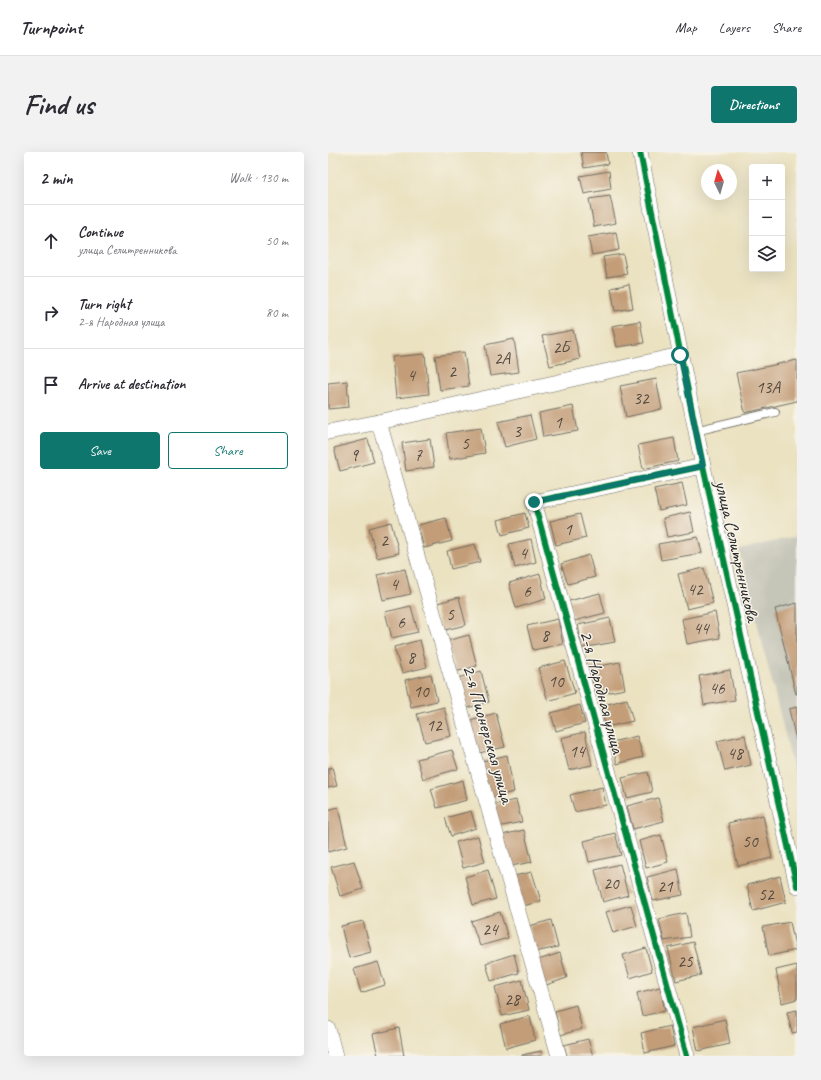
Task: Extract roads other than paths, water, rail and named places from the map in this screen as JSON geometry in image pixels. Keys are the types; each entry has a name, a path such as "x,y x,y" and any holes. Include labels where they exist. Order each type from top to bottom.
{"street":[{"name":"улица Селитренникова","path":"640,152 695,431 797,886"},
{"path":"328,432 380,422 680,355"},
{"name":"2-я Пионерская улица","path":"380,422 559,1056"},
{"name":"2-я Народная улица","path":"687,1056 534,502 703,466"},
{"path":"328,1029 335,1056"}],"lane":[{"path":"695,431 775,412"}]}
